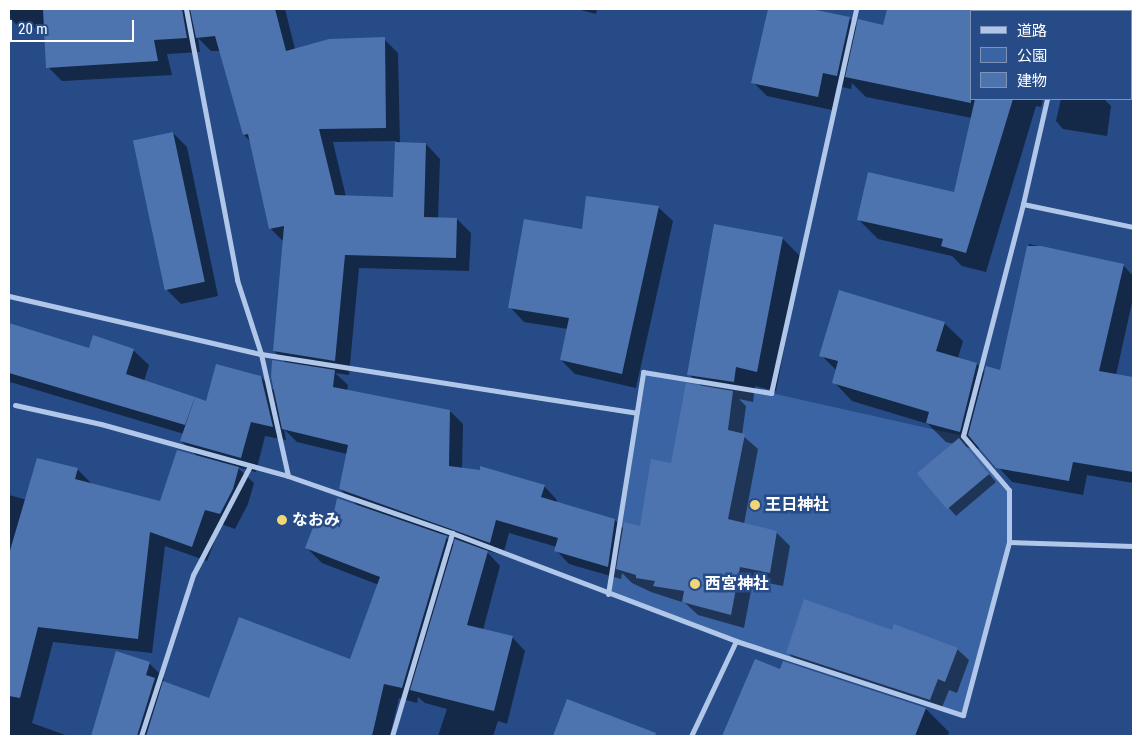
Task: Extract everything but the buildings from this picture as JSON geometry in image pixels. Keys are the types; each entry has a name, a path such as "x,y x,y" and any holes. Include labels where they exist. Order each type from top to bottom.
{"street":[{"path":"186,9 237,280 261,354 288,476"},
{"path":"608,594 642,372 771,393 856,9"},
{"path":"15,405 101,424 288,476 452,532 608,594 736,641 963,715 1009,542 1009,490 963,436 1023,204 1047,100"},
{"path":"1023,204 1133,227"},
{"path":"9,296 261,354 636,413"},
{"path":"141,736 193,576 250,466"},
{"path":"392,736 452,532"},
{"path":"1009,542 1133,546"},
{"path":"691,736 736,641"}],"green space":[{"path":"643,372 771,393 963,436 1009,490 1009,542 963,715 736,641 608,594"}],"place":[{"name":"王日神社","path":"755,505"},
{"name":"なおみ","path":"282,520"},
{"name":"西宮神社","path":"695,584"}]}
